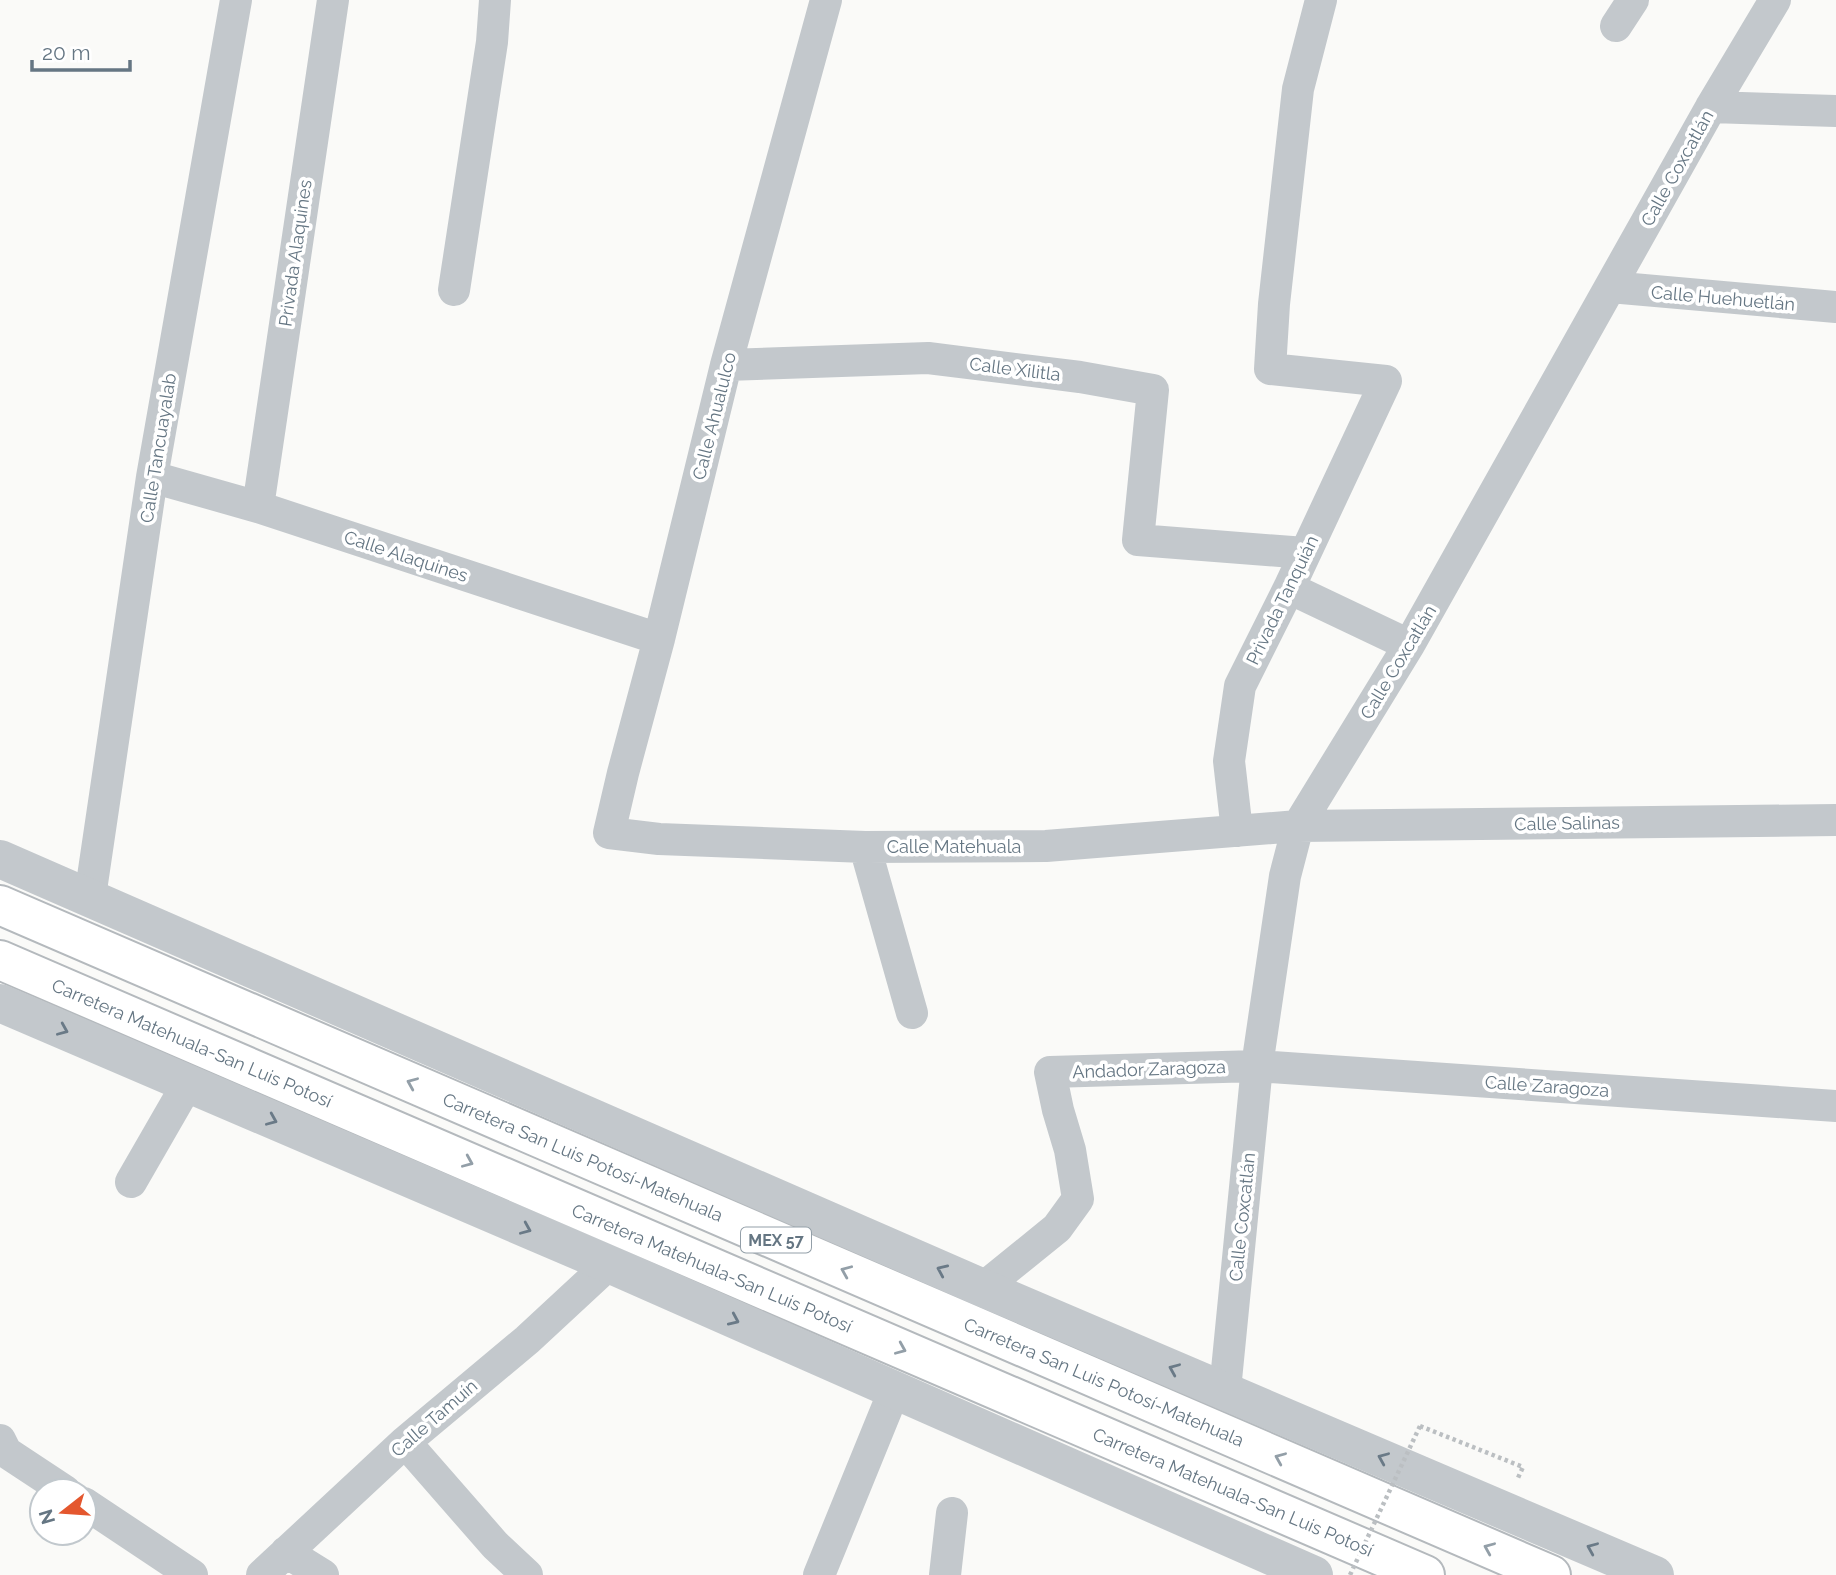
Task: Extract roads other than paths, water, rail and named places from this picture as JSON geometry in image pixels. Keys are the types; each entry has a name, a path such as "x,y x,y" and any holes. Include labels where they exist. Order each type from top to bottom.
{"highway":[{"name":"Carretera San Luis Potosí-Matehuala","path":"0,905 1551,1575"},
{"name":"Carretera Matehuala-San Luis Potosí","path":"0,960 1425,1575"}],"street":[{"name":"Privada Alaquines","path":"258,507 333,0"},
{"path":"454,290 492,42 495,0"},
{"name":"Calle Ahualulco","path":"610,833 726,365 826,0"},
{"name":"Privada Tanquián","path":"1237,831 1229,761 1240,686 1386,381 1270,369 1274,304 1298,89 1321,0"},
{"name":"Calle Coxcatlán","path":"1224,1390 1257,1066 1285,876 1298,826 1409,645 1711,107 1775,0"},
{"name":"Calle Tancuayalab","path":"89,897 152,477 240,2"},
{"path":"1711,107 1836,110"},
{"name":"Calle Huehuetlán","path":"1610,287 1836,307"},
{"name":"Calle Xilitla","path":"726,365 928,358 1080,377 1153,390 1138,540 1305,553"},
{"name":"Calle Alaquines","path":"152,477 258,507 659,639"},
{"path":"1289,588 1409,645"},
{"name":"Calle Salinas","path":"1298,826 1836,820"},
{"name":"Calle Matehuala","path":"610,833 659,839 864,847 1046,846 1298,826"},
{"path":"864,847 912,1013"},
{"path":"0,859 983,1288 1655,1575"},
{"path":"0,1003 609,1264 1314,1575"},
{"name":"Calle Zaragoza","path":"1257,1066 1836,1106"},
{"name":"Andador Zaragoza","path":"983,1288 1057,1228 1078,1199 1070,1150 1050,1072 1257,1066"},
{"path":"131,1182 188,1083"},
{"name":"Calle Tamuín","path":"262,1575 405,1442 527,1340 609,1264"},
{"path":"819,1575 894,1391"},
{"path":"405,1442 495,1545 527,1575"},
{"path":"2,1452 42,1477"},
{"path":"98,1512 191,1575"},
{"path":"945,1575 952,1513"},
{"path":"286,1552 323,1575"}]}
